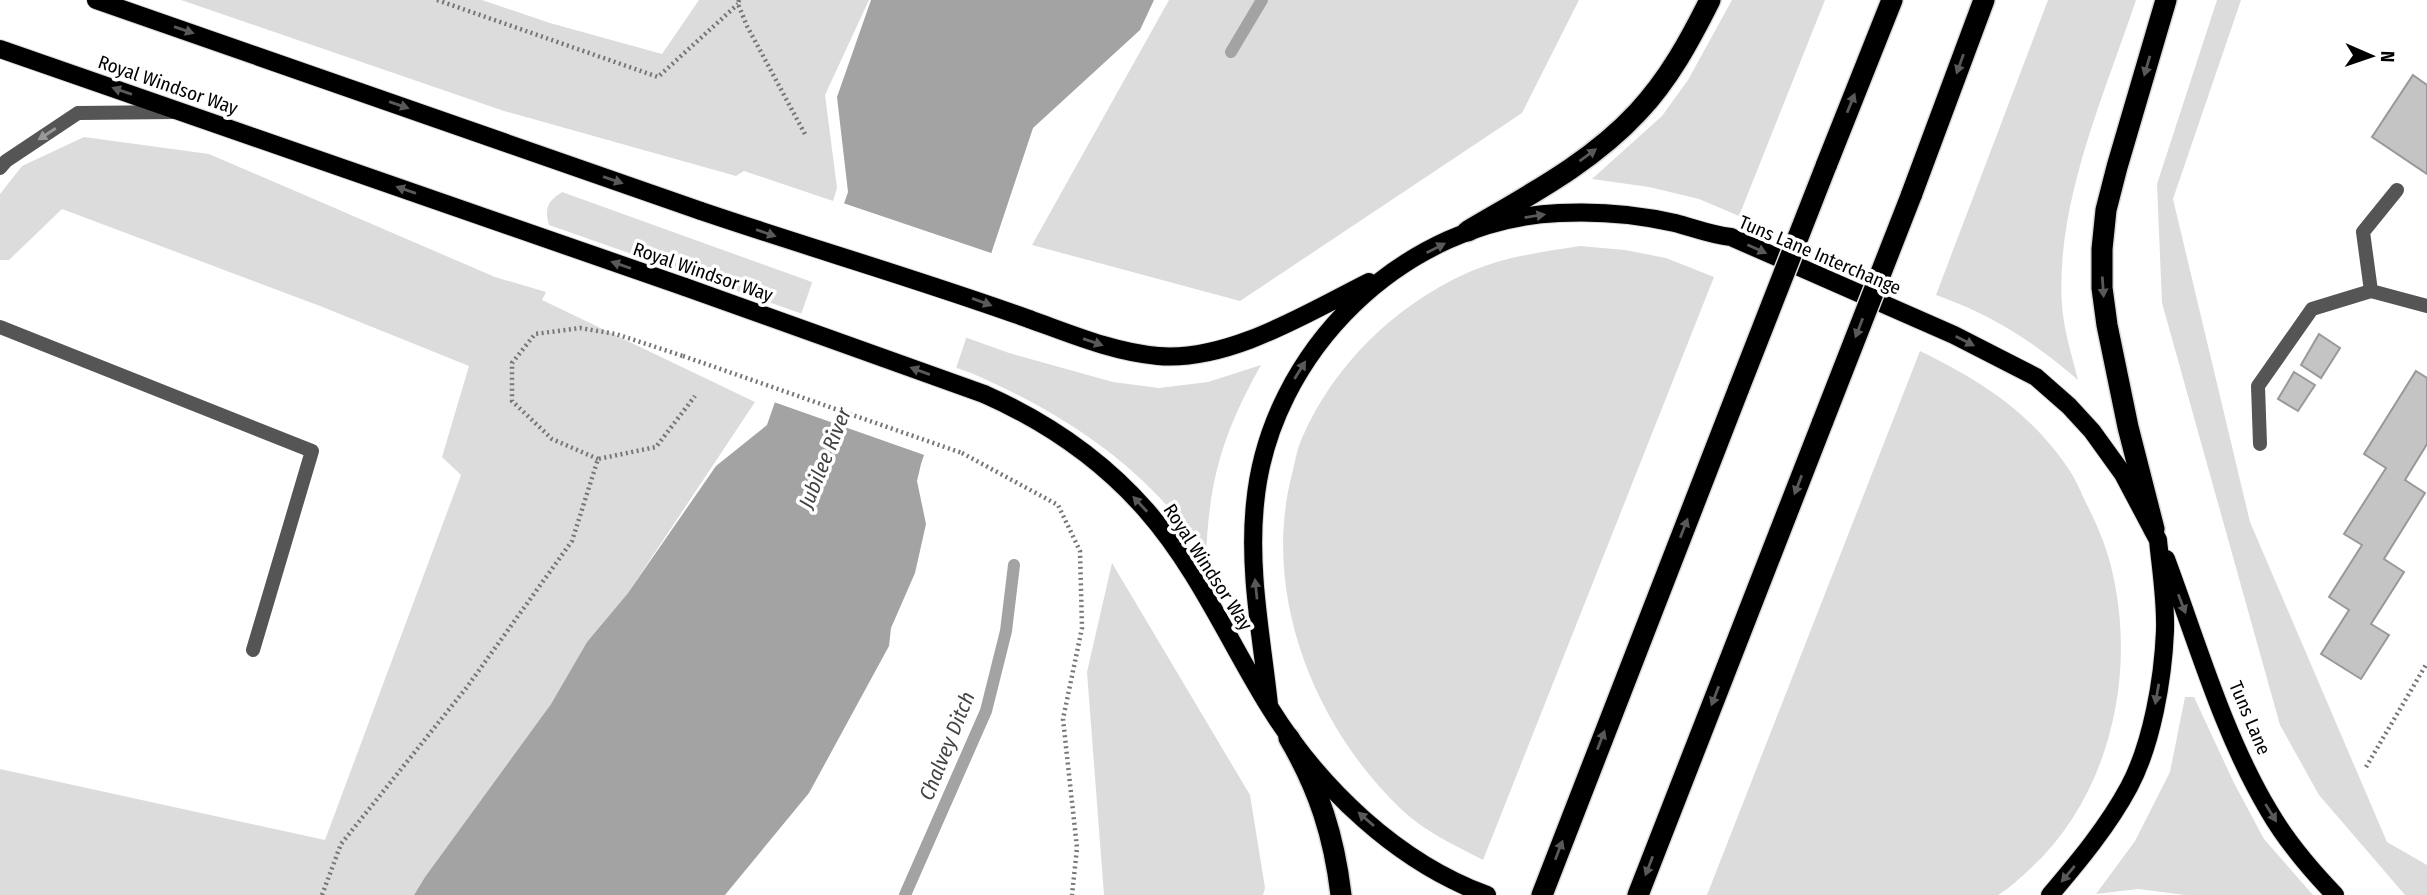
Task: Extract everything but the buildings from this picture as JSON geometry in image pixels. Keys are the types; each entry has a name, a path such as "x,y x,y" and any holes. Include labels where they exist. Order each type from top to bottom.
{"highway":[{"path":"1468,231 1547,184 1595,151 1637,113 1668,75 1710,0"},
{"path":"1542,895 1892,0"},
{"path":"1638,895 1911,196 1983,0"},
{"path":"2156,534 2128,427 2107,325 2102,288 2102,249 2106,210 2114,178 2165,0"},
{"path":"1289,738 1305,765 1329,825 1341,895"}],"main road":[{"path":"96,0 790,242 941,288 1102,345 1131,352 1187,356 1256,337 1404,264"},
{"name":"Royal Windsor Way","path":"0,48 984,394 1030,417 1069,442 1124,486 1147,511 1190,570 1269,705"},
{"name":"Tuns Lane Interchange","path":"1487,895 1420,861 1350,806 1289,738 1269,705 1253,541 1259,479 1270,433 1301,368 1327,333 1376,284 1404,264 1468,231 1509,220 1555,213 1601,212 1646,217 1714,236 1731,237 1954,335 2036,377 2092,431 2123,474 2156,534 2165,630 2157,697 2147,738 2130,786 2085,854 2050,895"},
{"name":"Tuns Lane","path":"2156,534 2240,754 2269,812 2311,869 2335,895"}],"lane":[{"path":"0,169 6,161 78,113 182,112"},
{"path":"2371,291 2363,232 2397,190"},
{"path":"2260,444 2258,386 2312,309 2371,291 2427,306"},
{"path":"0,327 313,451 253,650"}],"path":[{"path":"437,0 658,76 739,2 747,26 806,136"},
{"path":"695,396 656,447 598,460 552,439 512,401 512,363 535,334 580,328 616,334 962,453 1058,505 1080,551 1082,628 1063,719 1077,848 1072,895"},
{"path":"322,895 341,844 467,687 572,541 598,460"},
{"path":"2366,767 2427,663"}],"shaded area":[{"path":"181,0 482,0 550,23 662,54 699,0 869,0 825,95 837,188 833,201 744,171 736,176 504,111"},
{"path":"1169,0 1579,0 1522,113 1240,301 1032,245"},
{"path":"1732,0 1825,0 1739,216 1699,199 1649,187 1592,179 1662,116 1688,80"},
{"path":"2048,0 2136,0 2084,151 2066,229 2062,306 2078,380 2011,330 1936,295"},
{"path":"2217,0 2241,0 2173,199 2250,522 2387,842 2427,865 2427,895 2405,895 2319,795 2280,725 2162,303 2157,184"},
{"path":"84,137 209,154 495,277 546,292 542,300 755,402 628,593 587,642 551,704 414,895 0,895 0,769 325,840 461,475 442,457 469,366 320,306 62,209 9,260 0,260 0,194 22,166"},
{"path":"562,192 1009,353 1113,382 1159,388 1208,382 1261,365 1237,413 1220,457 1211,504 1206,557 1175,515 1149,487 1103,447 1053,414 971,373 549,225 548,205"},
{"path":"1580,246 1625,250 1666,258 1714,277 1483,860 1441,838 1411,818 1371,777 1343,739 1320,699 1302,655 1290,611 1284,565 1284,519 1302,438 1331,386 1369,340 1415,302 1480,267"},
{"path":"1920,351 1983,386 2037,430 2071,472 2098,528 2113,575 2121,654 2118,694 2110,733 2097,771 2080,806 2058,839 2031,868 1998,895 1707,895"},
{"path":"1112,563 1250,795 1265,888 1263,895 1104,895 1087,672"},
{"path":"2185,697 2194,697 2234,783 2264,839 2313,895 2185,895 2138,889 2096,894 2135,841 2170,772"}],"water":[{"name":"Jubilee River","path":"871,0 1154,0 1140,30 1033,128 921,464 917,481 926,524 915,573 891,628 889,646 809,793 725,895 414,895 551,704 587,642 628,593 716,466 767,425 848,192 837,97"}],"pier":[{"path":"840,202 994,254 927,456 771,401"}],"waterway":[{"name":"Chalvey Ditch","path":"1231,52 1262,0"},
{"name":"Chalvey Ditch","path":"905,895 986,711 1006,631 1014,565"}]}
